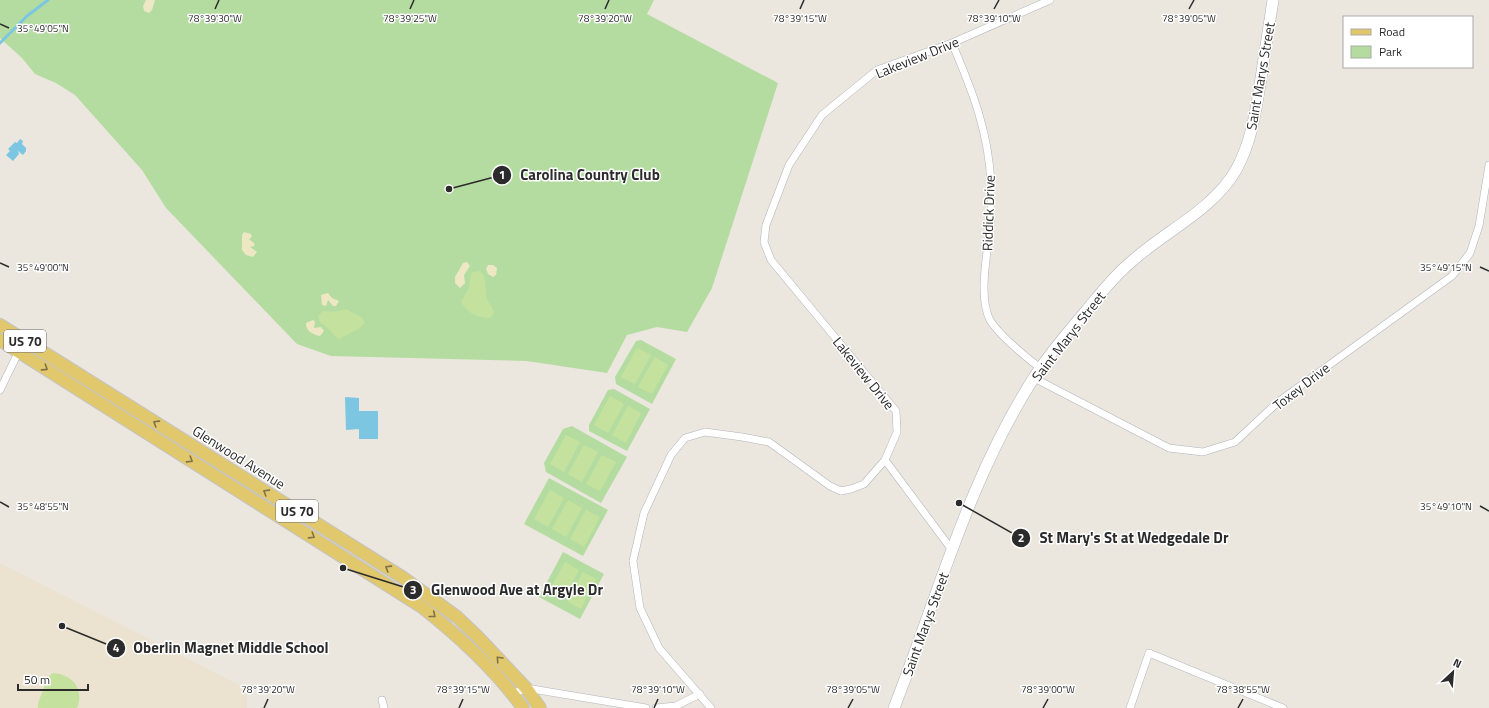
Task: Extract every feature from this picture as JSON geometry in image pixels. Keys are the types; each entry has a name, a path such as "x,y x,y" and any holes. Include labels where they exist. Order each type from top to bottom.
{"main road":[{"name":"Saint Marys Street","path":"894,708 952,550 988,460 1040,368 1103,291 1129,263 1212,200 1228,183 1236,169 1248,146 1254,123 1273,0"},
{"name":"Glenwood Avenue","path":"0,325 408,581 458,617 526,688 540,708"},
{"name":"Glenwood Avenue","path":"0,340 422,607 471,649 513,694 523,708"}],"street":[{"name":"Lakeview Drive","path":"711,708 659,648 640,608 633,561 644,513 671,455 685,438 705,432 769,442 830,486 841,491 864,484 885,460 897,432 896,411 771,260 764,242 766,225 789,166 822,115 877,70 952,43 1050,0"},
{"name":"Riddick Drive","path":"952,43 976,100 982,120 988,151 991,184 990,218 983,290 990,320 1013,345 1040,368"},
{"name":"Toxey Drive","path":"1034,378 1169,448 1203,452 1235,442 1278,402 1452,276 1470,253 1480,226 1489,165"},
{"path":"0,390 19,351"},
{"path":"885,460 952,550"},
{"path":"1130,708 1149,653 1283,708"},
{"path":"513,694 526,688 646,708"},
{"path":"656,708 676,706 700,694"},
{"path":"382,700 384,708"}],"shaded area":[{"path":"0,563 247,689 247,708 0,708"}],"green space":[{"path":"0,0 654,0 647,14 778,83 712,288 687,332 657,327 627,335 607,373 527,361 331,356 297,344 166,208 142,170 75,95 56,83 35,74 22,58 0,38"},
{"path":"480,271 485,281 487,299 494,313 490,318 473,314 461,302 469,288 471,274 473,272"},
{"path":"346,309 361,317 365,322 360,328 339,339 320,322 318,316 323,311 335,312"},
{"path":"641,340 676,359 652,404 616,384 615,377 636,341"},
{"path":"637,348 651,355 635,384 621,377"},
{"path":"655,357 668,365 652,394 638,387"},
{"path":"614,389 650,409 627,451 589,431 589,425 608,390"},
{"path":"610,396 624,404 608,433 594,425"},
{"path":"628,406 641,413 626,443 612,435"},
{"path":"572,426 627,457 601,503 546,472 544,463 563,429"},
{"path":"566,435 580,442 564,472 550,464"},
{"path":"584,445 598,452 582,482 568,474"},
{"path":"602,455 616,462 600,491 586,484"},
{"path":"549,478 608,510 583,556 524,524"},
{"path":"550,490 564,498 548,527 534,519"},
{"path":"568,500 582,508 566,537 552,529"},
{"path":"586,510 600,517 584,547 570,539"},
{"path":"563,552 604,574 580,619 539,597"},
{"path":"565,562 579,570 563,599 549,591"},
{"path":"583,572 596,579 581,609 567,601"},
{"path":"53,673 66,676 75,684 79,695 77,708 38,708 38,703 48,677"}],"sand":[{"path":"146,0 155,0 152,10 149,13 144,11 143,6"},
{"path":"244,232 251,234 252,237 249,239 255,244 254,246 250,247 257,252 253,257 246,255 242,250 242,235"},
{"path":"467,262 470,266 464,275 465,283 460,288 455,283 455,277 463,263"},
{"path":"488,265 493,265 497,268 496,275 493,277 488,274 486,269"},
{"path":"328,293 332,298 339,301 336,306 333,306 328,300 326,306 322,305 321,295"},
{"path":"313,320 315,322 314,328 321,327 324,331 320,336 312,333 306,326 306,323"}],"water":[{"path":"20,139 23,141 22,144 26,148 26,151 23,155 18,151 19,154 13,161 6,155 10,151 8,149"},
{"path":"345,397 359,398 359,411 378,411 378,439 359,439 359,429 346,430"}],"waterway":[{"path":"0,43 27,16 48,0"}],"place":[{"name":"Carolina Country Club","path":"449,189"},
{"name":"St Mary's St at Wedgedale Dr","path":"959,503"},
{"name":"Glenwood Ave at Argyle Dr","path":"343,568"},
{"name":"Oberlin Magnet Middle School","path":"62,626"}]}
